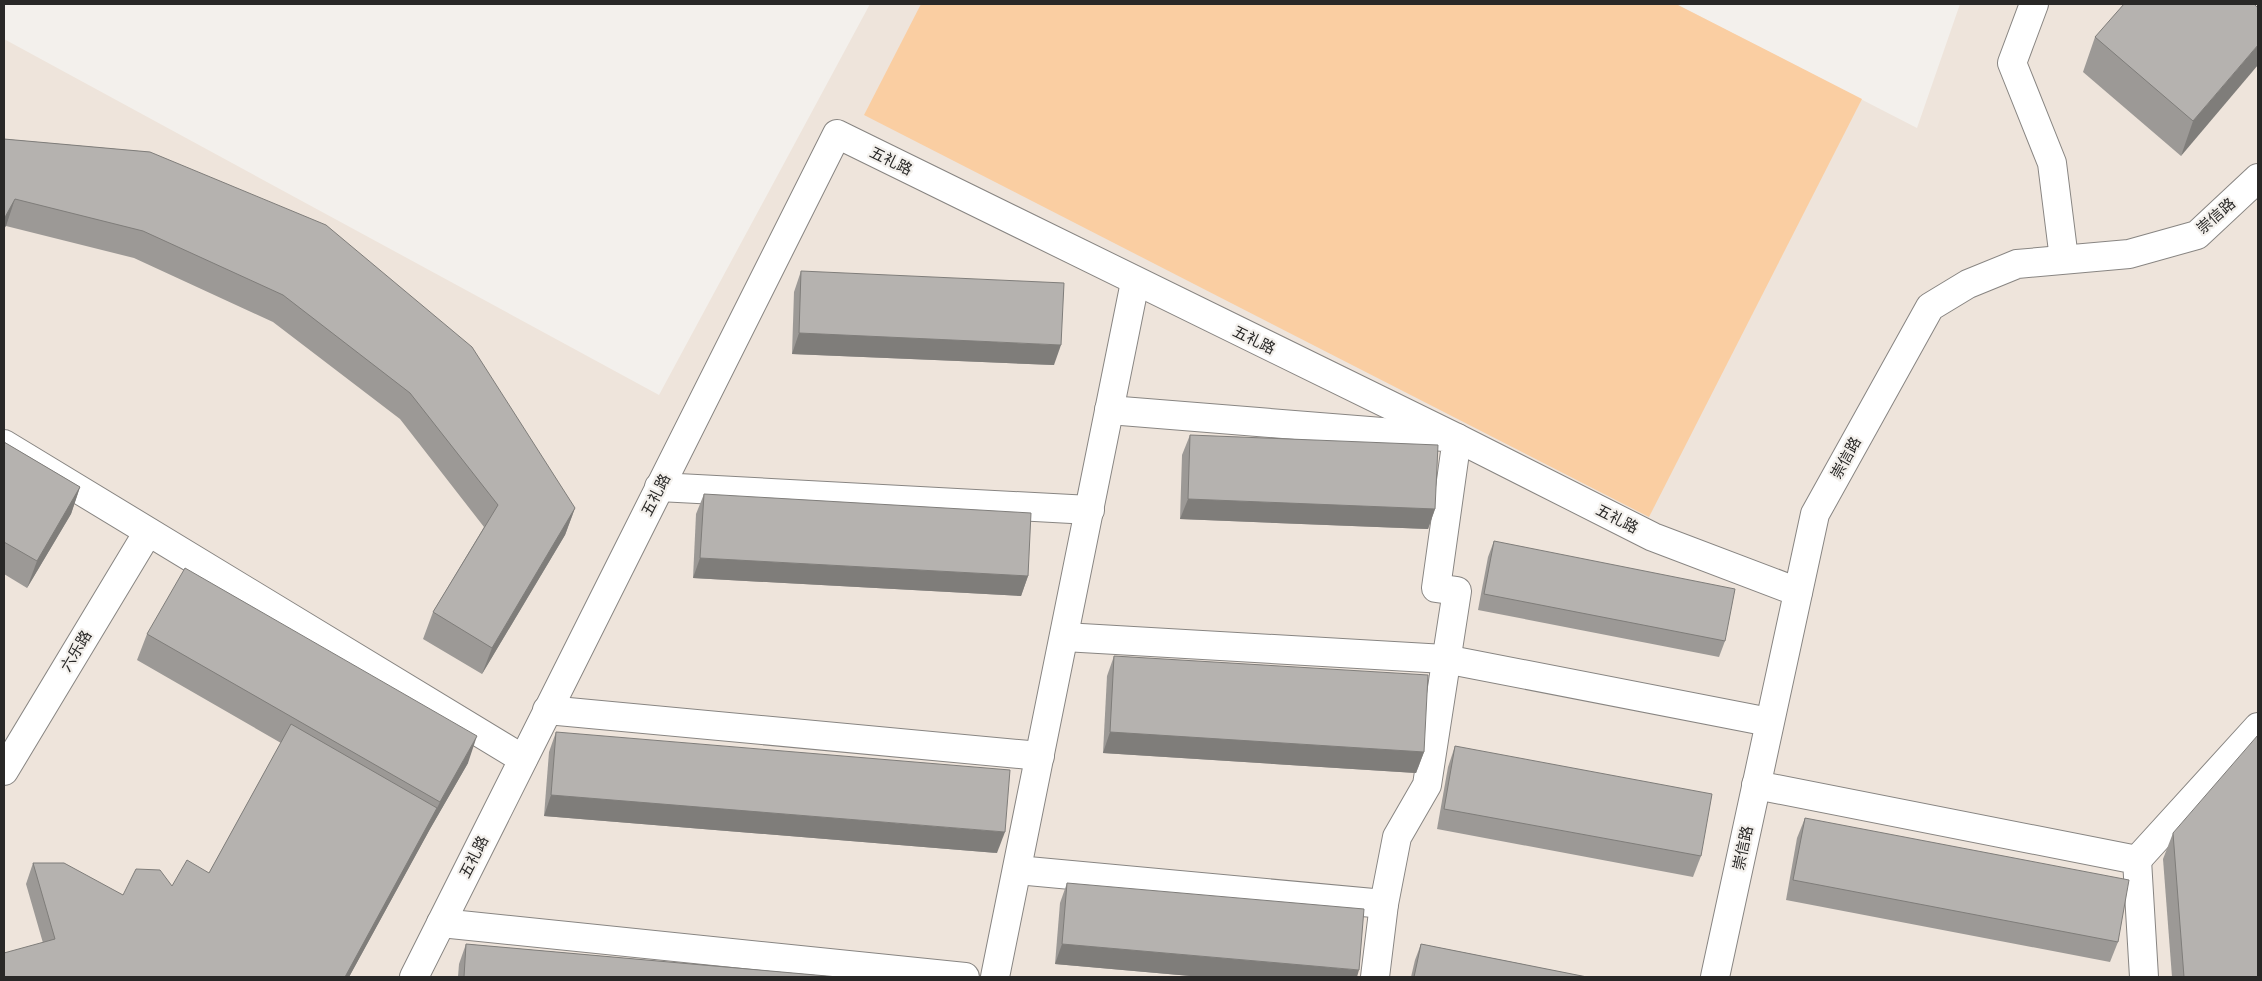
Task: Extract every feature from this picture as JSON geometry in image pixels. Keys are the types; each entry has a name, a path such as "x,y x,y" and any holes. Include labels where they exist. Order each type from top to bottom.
{"street":[{"path":"2034,4 2012,64 2052,163 2064,259"},
{"name":"五礼路","path":"414,977 837,134 1135,282 1457,438 1653,537 1798,592"},
{"name":"崇信路","path":"1715,977 1815,514 1930,307 1968,284 2017,264 2129,254 2197,235 2258,178"},
{"path":"995,977 1135,282"},
{"path":"1109,410 1457,438 1436,588 1457,592 1445,659 1427,785 1397,837 1384,904 1374,977"},
{"path":"4,444 523,759"},
{"path":"659,487 1090,510"},
{"name":"六乐路","path":"5,767 148,532"},
{"path":"1064,637 1445,659 1770,722"},
{"path":"547,710 1040,756"},
{"path":"2144,977 2137,860 2258,728"},
{"path":"1756,785 2137,860"},
{"path":"1017,870 1384,904"},
{"path":"441,923 964,977"}],"shaded area":[{"path":"870,4 1676,4 1917,128 1960,4 2258,4 2258,977 4,977 4,39 659,395"},
{"path":"921,4 1676,4 1862,99 1649,517 864,115"}],"building":[{"path":"2124,4 2254,4 2258,8 2258,45 2193,121 2095,37"},
{"path":"4,139 150,152 326,225 472,347 575,508 492,648 433,612 498,505 410,393 283,295 143,231 15,199 4,219"},
{"path":"801,271 1064,283 1061,345 799,333"},
{"path":"1190,435 1438,445 1435,509 1188,499"},
{"path":"4,442 80,487 37,561 4,542"},
{"path":"704,494 1031,513 1028,576 700,558"},
{"path":"1494,541 1735,589 1725,641 1484,594"},
{"path":"185,568 477,736 440,802 147,634"},
{"path":"1114,656 1428,675 1424,752 1110,732"},
{"path":"291,724 437,808 345,977 4,977 4,953 55,939 33,863 64,863 123,895 136,869 160,870 172,886 187,860 209,873"},
{"path":"556,732 1010,770 1005,832 551,795"},
{"path":"2258,735 2258,977 2184,977 2173,833"},
{"path":"1455,746 1712,794 1701,856 1444,809"},
{"path":"1805,818 2129,880 2118,942 1793,880"},
{"path":"1067,883 1364,909 1359,970 1062,944"},
{"path":"466,944 838,977 464,977"},
{"path":"1421,944 1587,977 1414,977"}]}
